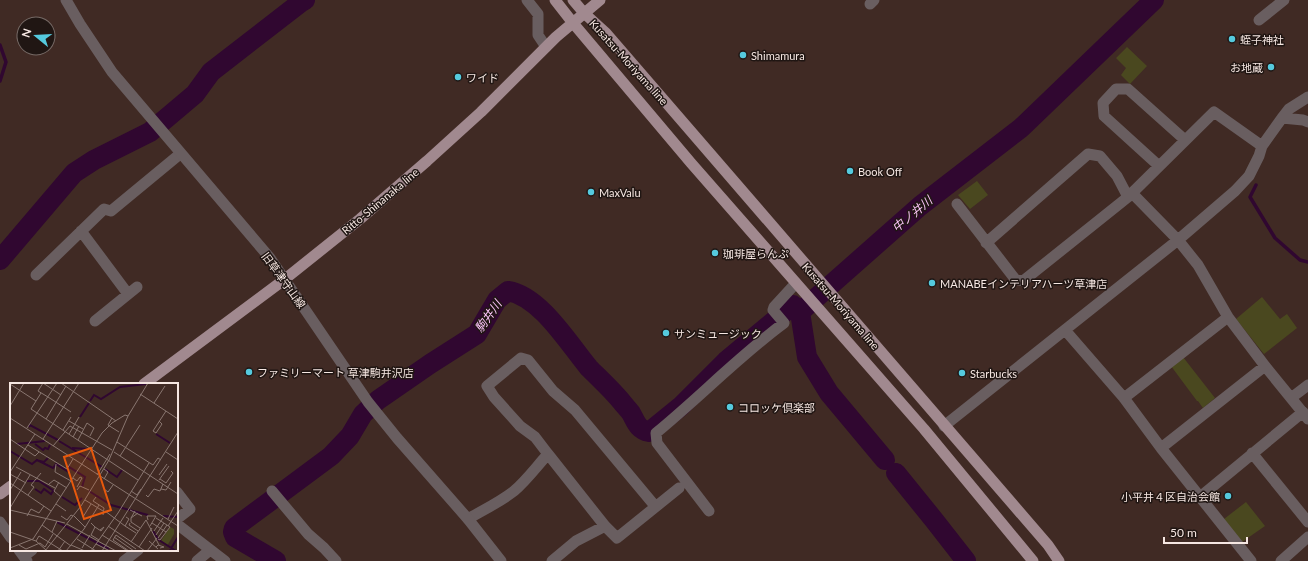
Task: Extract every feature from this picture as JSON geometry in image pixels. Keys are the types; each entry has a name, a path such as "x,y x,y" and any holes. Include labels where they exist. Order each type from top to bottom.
{"main road":[{"name":"Kusatsu-Moriyama line","path":"555,0 572,23 691,163 924,429 1033,561"},
{"name":"Kusatsu-Moriyama line","path":"573,0 606,34 1048,545 1059,561"},
{"name":"Ritto-Shinanaka line","path":"145,383 285,279 360,219 481,112 546,47 600,0"},
{"path":"0,494 10,487"}],"street":[{"name":"旧草津守山線","path":"66,0 112,72 180,154 270,258 371,406 468,519 501,561"},
{"path":"527,0 538,14 538,35 546,47"},
{"path":"1259,20 1284,0"},
{"path":"1159,166 1104,116 1103,103 1116,89 1128,89 1185,140"},
{"path":"944,426 1178,240 1235,191 1245,181 1253,169 1262,146 1282,118 1289,109 1308,97"},
{"path":"958,204 1014,279 1023,281 1130,195 1214,112 1262,146"},
{"path":"1282,118 1303,120 1308,122"},
{"path":"36,275 104,209 111,211 180,154"},
{"path":"986,243 1088,154 1100,156 1118,176 1130,195 1178,240 1198,265 1228,317 1305,416 1252,453 1200,497"},
{"path":"81,231 128,294"},
{"path":"709,511 657,443 656,433 679,414 723,372 784,323 773,310 774,307 799,286"},
{"path":"95,321 137,287"},
{"path":"1124,398 1228,317"},
{"path":"1065,330 1124,398 1161,448 1251,561"},
{"path":"655,506 575,410 553,391 528,360 521,358 487,386 494,397 520,426 535,437 605,526 617,538 679,488"},
{"path":"1161,448 1265,366"},
{"path":"1291,398 1308,385"},
{"path":"1252,453 1308,522"},
{"path":"468,519 512,493 548,454"},
{"path":"272,491 308,534 336,561"},
{"path":"178,493 190,509 178,519"},
{"path":"0,522 10,537"},
{"path":"178,525 225,561"},
{"path":"552,561 576,541 605,526"},
{"path":"1281,561 1308,537"},
{"path":"197,561 210,550"},
{"path":"124,561 137,551"}],"shaded area":[{"path":"1127,47 1147,66 1130,84 1121,75 1126,68 1116,58"},
{"path":"977,181 988,195 970,209 958,195"},
{"path":"1262,297 1280,319 1287,314 1297,328 1264,354 1236,319"},
{"path":"1183,357 1215,398 1203,408 1171,366"},
{"path":"1246,502 1265,526 1242,542 1224,519"}],"waterway":[{"path":"0,260 74,173 94,160 150,132 195,94 211,72 305,0"},
{"name":"中ノ井川","path":"800,312 920,206 1021,128 1154,0"},
{"path":"0,45 6,62 0,81"},
{"path":"1256,185 1250,197 1275,238 1300,260 1308,262"},
{"name":"駒井川","path":"276,561 235,537 233,532 234,528 331,456 350,436 363,414 378,400 477,334 497,300 508,291 520,295 542,311 563,334 589,368 629,410 640,427 649,432 681,406 726,361 793,305 800,312"},
{"name":"中ノ井川","path":"800,312 807,357 829,393 885,460"},
{"name":"中ノ井川","path":"896,473 966,561"}],"place":[{"name":"蛭子神社","path":"1232,39"},
{"name":"Shimamura","path":"743,55"},
{"name":"お地蔵","path":"1271,67"},
{"name":"ワイド","path":"458,77"},
{"name":"Book Off","path":"850,171"},
{"name":"MaxValu","path":"591,192"},
{"name":"珈琲屋らんぷ","path":"715,253"},
{"name":"MANABEインテリアハーツ草津店","path":"932,283"},
{"name":"サンミュージック","path":"666,333"},
{"name":"ファミリーマート 草津駒井沢店","path":"249,372"},
{"name":"Starbucks","path":"962,373"},
{"name":"コロッケ倶楽部","path":"730,407"},
{"name":"小平井４区自治会館","path":"1228,496"}]}
